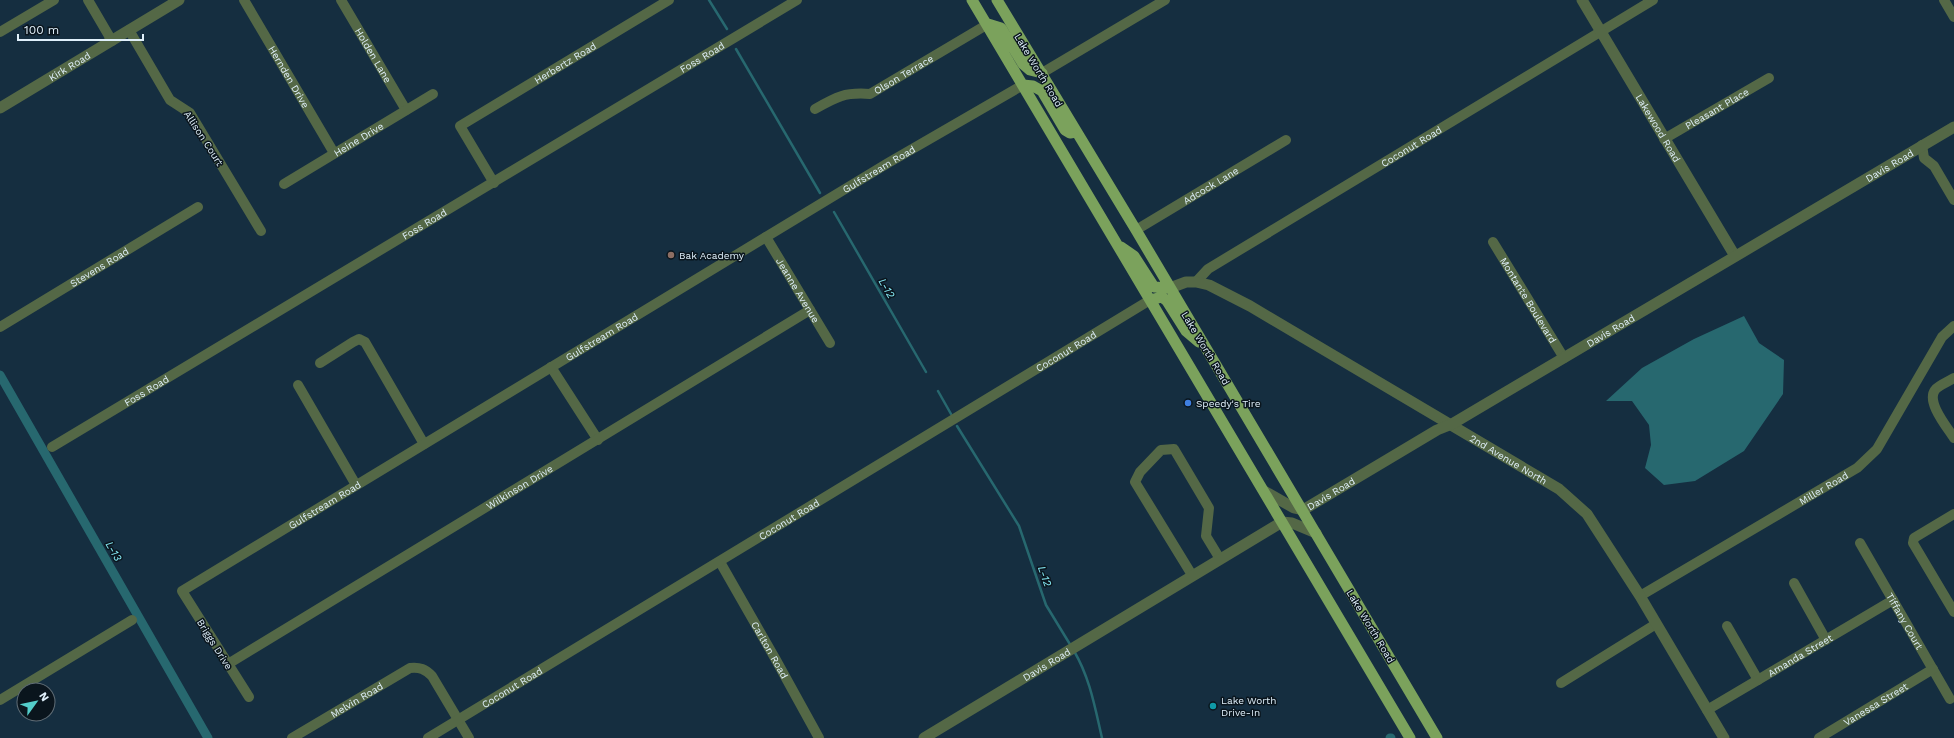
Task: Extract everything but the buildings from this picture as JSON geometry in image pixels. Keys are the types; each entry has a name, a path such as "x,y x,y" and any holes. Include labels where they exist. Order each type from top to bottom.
{"main road":[{"name":"Lake Worth Road","path":"972,0 988,24 1410,738"},
{"name":"Lake Worth Road","path":"997,0 1303,510 1437,738"},
{"path":"988,24 1001,28 1023,64 1030,70 1042,74"},
{"path":"1023,85 1033,86 1042,91 1065,130 1070,133 1076,132"},
{"path":"1118,246 1134,256 1154,286 1170,288"},
{"path":"1150,300 1162,297 1167,301 1186,331 1206,348"}],"street":[{"path":"0,32 54,0"},
{"path":"88,0 112,41"},
{"name":"Kirk Road","path":"0,108 180,0"},
{"name":"Hernden Drive","path":"244,0 334,153"},
{"name":"Holden Lane","path":"341,0 406,110"},
{"name":"Herbertz Road","path":"494,183 460,126 670,0"},
{"name":"Foss Road","path":"52,447 797,0"},
{"path":"1042,74 1165,0"},
{"name":"Lakewood Road","path":"1582,0 1735,256"},
{"name":"Coconut Road","path":"1196,282 1208,269 1653,0"},
{"path":"1944,0 1954,18"},
{"name":"Olson Terrace","path":"815,109 837,96 854,93 870,94 988,24"},
{"name":"Allison Court","path":"129,30 170,100 190,113 261,231"},
{"name":"Pleasant Place","path":"1664,139 1769,78"},
{"name":"Gulfstream Road","path":"182,591 888,163 1023,85"},
{"name":"Heine Drive","path":"284,184 433,94"},
{"name":"Davis Road","path":"1264,491 1294,508 1303,510 1437,430 1452,424 1954,127"},
{"name":"Adcock Lane","path":"1136,230 1286,140"},
{"path":"1922,145 1924,158 1934,166 1954,200"},
{"name":"Stevens Road","path":"0,327 198,207"},
{"name":"Jeanne Avenue","path":"766,238 830,343"},
{"name":"Montante Boulevard","path":"1493,242 1564,358"},
{"path":"1170,288 1186,282 1196,282"},
{"name":"2nd Avenue North","path":"1196,282 1209,285 1250,306 1452,424 1559,489 1574,501 1587,514 1640,596 1724,738"},
{"name":"Coconut Road","path":"428,738 1150,300"},
{"name":"Wilkinson Drive","path":"228,664 810,310"},
{"name":"Miller Road","path":"1640,596 1857,468 1877,449 1942,337 1954,326"},
{"path":"320,363 359,339 365,342 424,444"},
{"path":"552,367 598,440"},
{"path":"1954,378 1936,389 1932,397 1934,406 1954,438"},
{"path":"298,385 356,485"},
{"path":"1192,575 1135,482 1140,472 1162,450 1174,449 1209,508 1206,536 1220,559"},
{"path":"1954,514 1914,538 1913,543 1954,612"},
{"path":"1282,522 1292,523 1316,533"},
{"name":"Davis Road","path":"924,738 1282,522"},
{"name":"Tiffany Court","path":"1860,543 1950,699"},
{"name":"Carlton Road","path":"720,562 819,738"},
{"path":"1794,582 1826,640"},
{"name":"Briggs Drive","path":"182,591 249,697"},
{"name":"Amanda Street","path":"1707,710 1893,600"},
{"path":"0,700 132,620"},
{"path":"1561,684 1656,624"},
{"path":"1727,626 1758,680"},
{"name":"Melvin Road","path":"292,738 410,668 422,668 432,676 458,720"},
{"name":"Vanessa Street","path":"1819,738 1933,669"},
{"path":"458,720 469,738"}],"shaded area":[{"path":"1744,316 1759,343 1784,360 1783,394 1744,451 1695,481 1664,485 1645,468 1651,445 1649,425 1632,401 1606,401 1642,368 1694,339"}],"waterway":[{"name":"L-12","path":"709,0 727,29"},
{"name":"L-12","path":"736,49 820,193"},
{"name":"L-12","path":"834,212 926,372"},
{"name":"L-13","path":"0,375 208,738"},
{"name":"L-12","path":"938,391 951,414"},
{"name":"L-12","path":"957,426 1019,526 1046,605 1071,646"},
{"name":"L-12","path":"1074,651 1080,661 1088,682 1102,738"}],"place":[{"name":"Bak Academy","path":"671,255"},
{"name":"Speedy's Tire","path":"1188,403"},
{"name":"Lake Worth Drive-In","path":"1213,706"}]}
